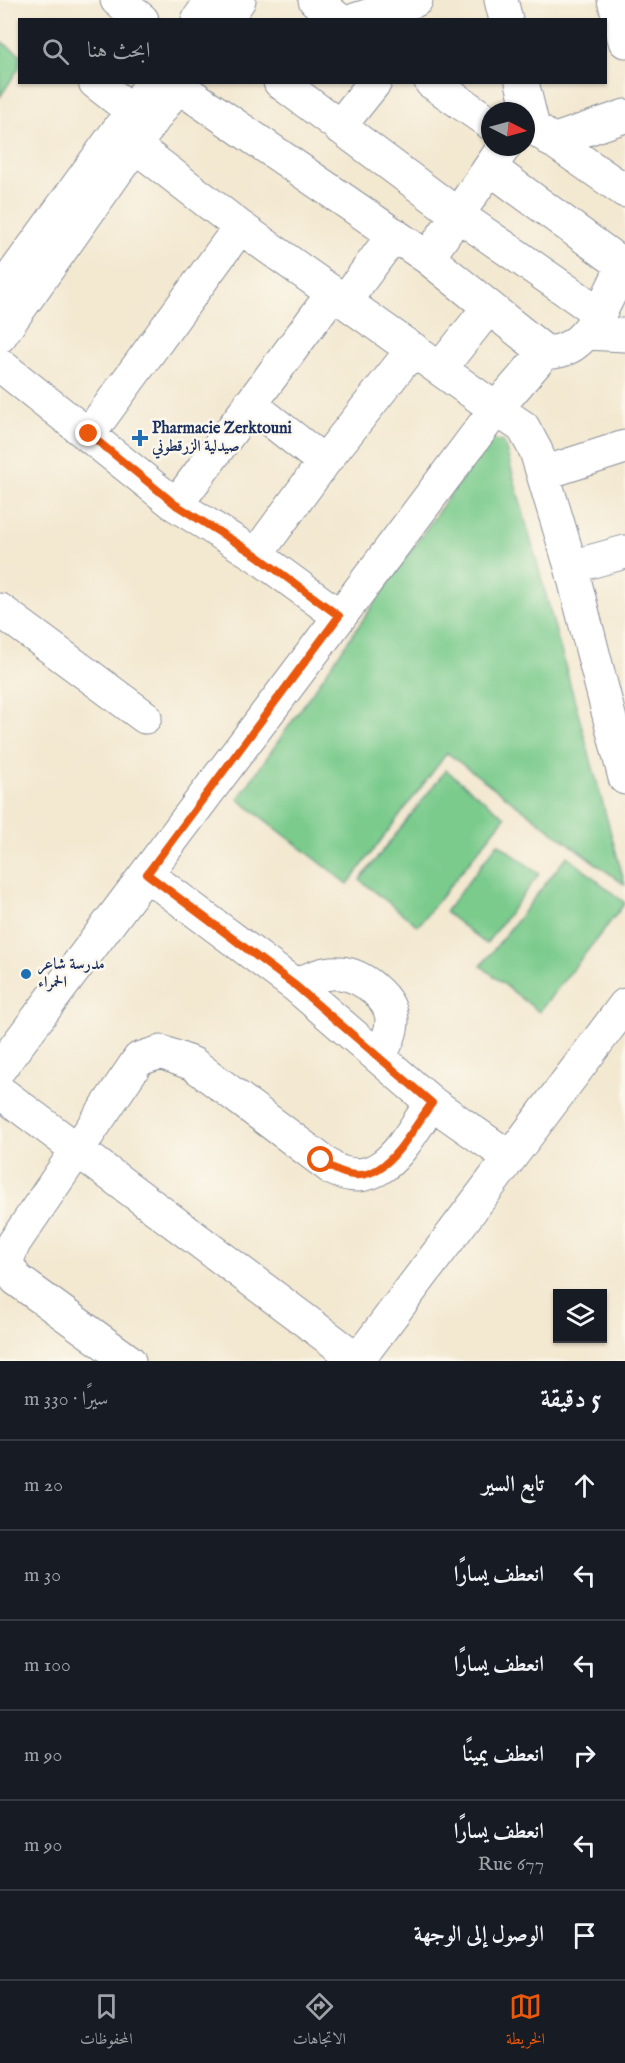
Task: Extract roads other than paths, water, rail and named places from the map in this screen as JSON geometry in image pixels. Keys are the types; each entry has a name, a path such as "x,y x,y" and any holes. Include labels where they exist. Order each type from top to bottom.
{"street":[{"path":"117,0 140,18"},
{"path":"199,18 212,0"},
{"path":"226,18 239,0"},
{"path":"315,0 337,18"},
{"path":"361,18 416,0"},
{"path":"501,0 506,18"},
{"path":"614,0 625,41"},
{"path":"98,84 132,111"},
{"path":"0,293 132,111 170,84"},
{"path":"0,336 135,146 170,84"},
{"path":"170,84 428,258 545,352 562,352 592,323 624,265 497,158 428,258"},
{"path":"283,84 458,214 592,323 625,335"},
{"path":"339,128 373,84"},
{"path":"434,84 481,117"},
{"path":"523,84 537,133 625,191"},
{"path":"537,133 625,116"},
{"path":"135,146 240,227 523,427 536,450 544,473 623,768"},
{"path":"89,434 240,227"},
{"path":"176,505 250,404 394,234"},
{"path":"440,369 489,307"},
{"path":"256,555 324,462 413,349"},
{"path":"0,1068 496,409 545,352"},
{"path":"0,365 176,505 256,555 339,616"},
{"path":"250,404 324,462"},
{"path":"544,473 625,447"},
{"path":"571,567 625,552"},
{"path":"0,610 145,717"},
{"path":"147,874 296,986 432,1103 509,1156"},
{"path":"296,986 322,975 341,973 377,991 388,1005 392,1020 380,1056"},
{"path":"0,1092 357,1360 625,1005"},
{"path":"129,1361 16,1279 6,1262 14,1243 139,1059 161,1052 193,1064 333,1169 347,1176 361,1177 384,1167 432,1103"}],"place":[{"name":"Pharmacie Zerktouni صيدلية الزرقطوني","path":"140,438"},
{"name":"مدرسة شاعر الحمراء","path":"26,974"}]}
